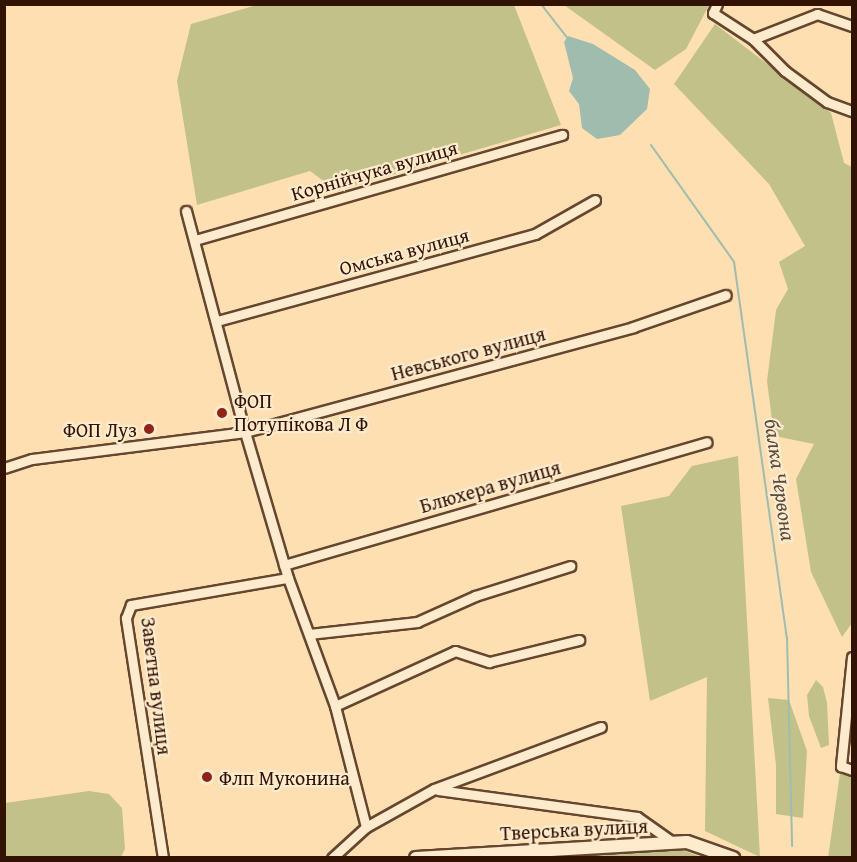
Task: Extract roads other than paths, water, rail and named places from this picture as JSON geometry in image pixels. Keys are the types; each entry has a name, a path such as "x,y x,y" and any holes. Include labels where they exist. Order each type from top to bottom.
{"main road":[{"name":"Тверська вулиця","path":"416,858 687,842 733,858"}],"street":[{"path":"715,9 753,39 785,71 827,102 852,111"},
{"path":"753,39 818,14 852,26"},
{"name":"Корнійчука вулиця","path":"195,240 562,135"},
{"name":"Омська вулиця","path":"217,321 535,234 595,200"},
{"path":"186,211 245,432 288,578 335,706 366,827"},
{"name":"Невського вулиця","path":"4,468 32,459 245,432 633,327 726,295"},
{"name":"Блюхера вулиця","path":"284,565 706,442"},
{"path":"309,634 417,622 475,596 570,566"},
{"name":"Заветна вулиця","path":"163,858 126,618 131,605 288,578"},
{"path":"335,706 455,651 489,662 579,640"},
{"path":"852,657 841,766 852,771"},
{"path":"332,858 366,827 434,789 600,727"},
{"path":"434,789 637,817 674,843"}],"waterway":[{"name":"балка Червона","path":"541,4 569,40"},
{"name":"балка Червона","path":"651,145 734,262 787,637 792,846"}],"place":[{"name":"ФОП Потупікова Л Ф","path":"222,413"},
{"name":"ФОП Луз","path":"149,429"},
{"name":"Флп Муконина","path":"207,777"}]}
